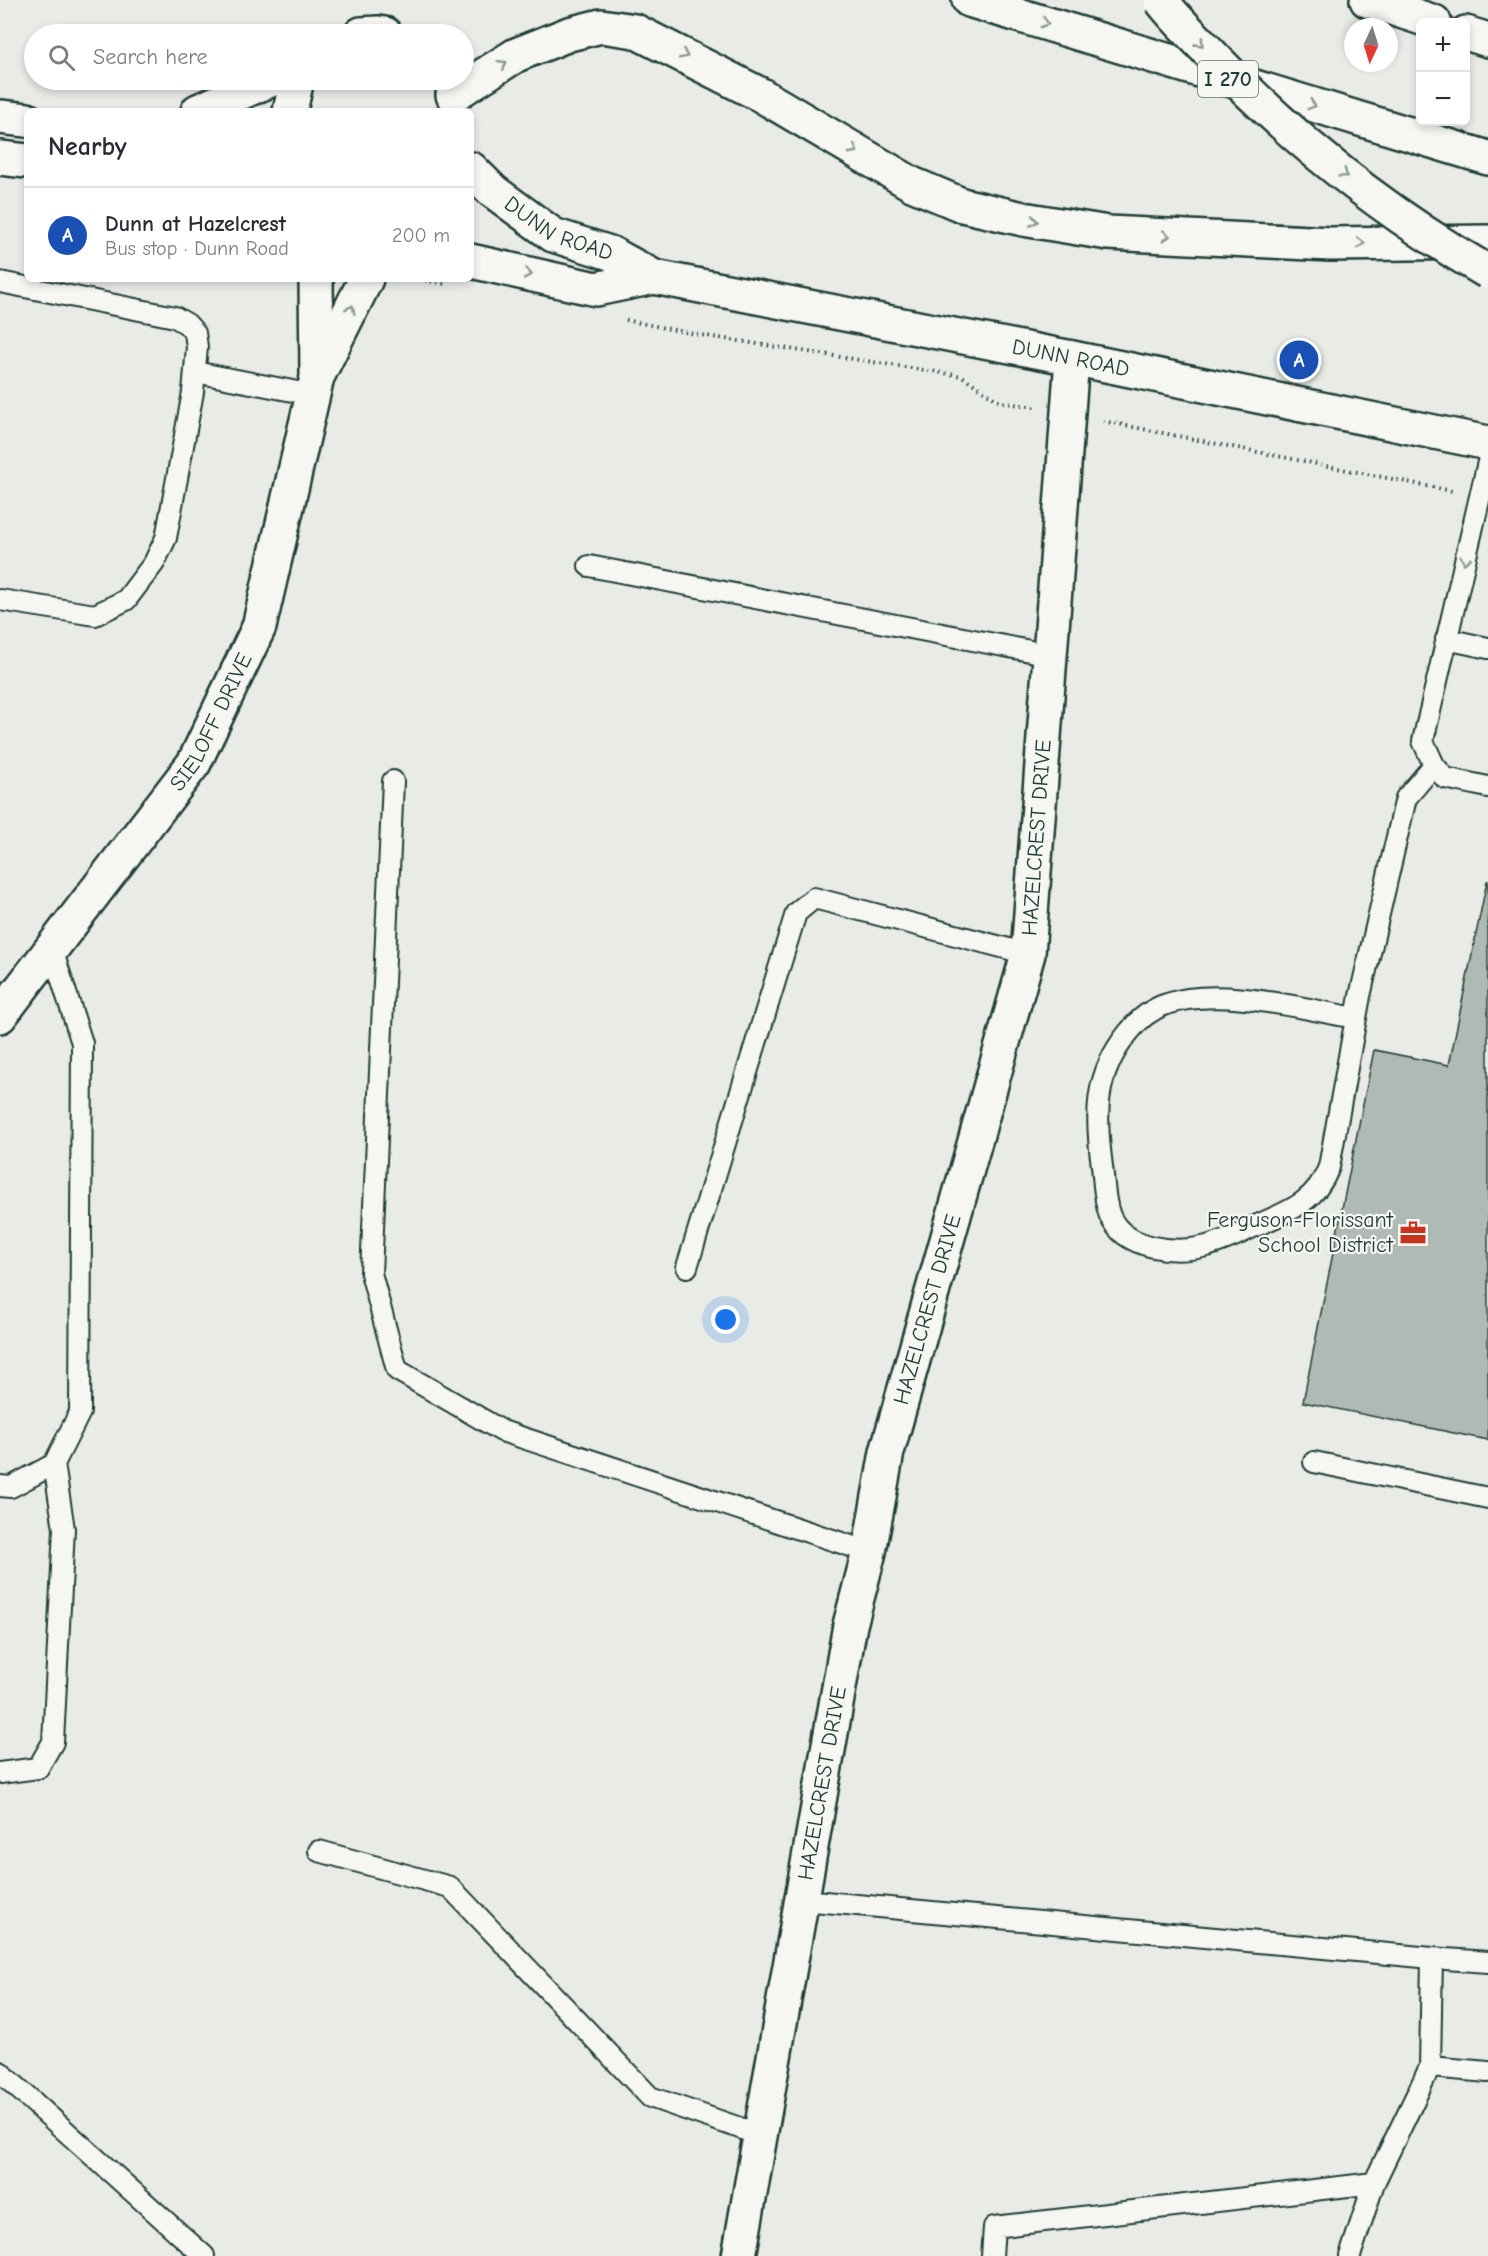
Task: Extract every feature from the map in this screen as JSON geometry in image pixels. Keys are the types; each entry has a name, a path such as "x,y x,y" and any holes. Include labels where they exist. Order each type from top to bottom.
{"main road":[{"name":"I 270","path":"969,0 1488,158"},
{"path":"1161,0 1240,85 1328,162 1437,243 1488,272"},
{"path":"1366,0 1422,18"},
{"path":"474,81 516,55 568,34 601,26 635,30 761,95 912,184 962,205 1023,219 1108,233 1331,244 1488,243"},
{"path":"1470,34 1488,40"},
{"path":"205,108 247,90"},
{"path":"291,108 295,90"},
{"path":"0,117 24,120"},
{"path":"0,158 24,161"},
{"name":"DUNN ROAD","path":"474,172 493,191 553,235 610,254 654,277 1072,357 1488,443"},
{"name":"DUNN ROAD","path":"474,274 596,289 654,277"},
{"name":"SIELOFF DRIVE","path":"315,386 316,282"},
{"name":"SIELOFF DRIVE","path":"0,1016 194,763 259,627 315,386 365,282"},
{"name":"HAZELCREST DRIVE","path":"739,2256 850,1625 869,1552 887,1452 1028,954 1072,357"}],"lane":[{"path":"0,282 175,317 188,324 195,333 197,347 193,392 166,538 154,563 126,600 95,615 0,600"},
{"path":"195,372 315,386"},
{"path":"1488,462 1423,741 1434,765 1445,778 1488,787"},
{"path":"588,566 1051,655"},
{"path":"1446,639 1488,648"},
{"path":"1356,1018 1251,1000 1219,998 1190,999 1167,1004 1138,1021 1111,1058 1105,1072 1098,1104 1097,1132 1105,1189 1110,1215 1118,1227 1130,1238 1142,1243 1190,1249 1232,1238 1303,1203 1324,1180 1329,1167 1356,1018 1406,798 1434,765"},
{"path":"393,782 371,1273 397,1370 502,1431 869,1552"},
{"path":"687,1267 796,913 814,898 1028,954"},
{"path":"0,1773 38,1768 53,1742 64,1529 54,1464 80,1412 82,1043 51,949"},
{"path":"1314,1462 1488,1497"},
{"path":"0,1485 10,1487 54,1464"},
{"path":"320,1851 450,1887 650,2097 760,2135"},
{"path":"803,1900 1488,1962"},
{"path":"1350,2256 1374,2183 1430,2067 1432,1958"},
{"path":"1430,2067 1488,2072"},
{"path":"0,2072 204,2256"},
{"path":"992,2256 994,2227 1374,2183"}],"path":[{"path":"625,320 694,334 962,376 1000,402 1024,405"},
{"path":"1114,424 1458,493"}],"building":[{"name":"Ferguson-Florissant School District","path":"1487,881 1488,1440 1303,1402 1374,1050 1449,1065"}],"place":[{"name":"Dunn at Hazelcrest","path":"1299,360"},
{"name":"Ferguson-Florissant School District","path":"1413,1233"}]}
